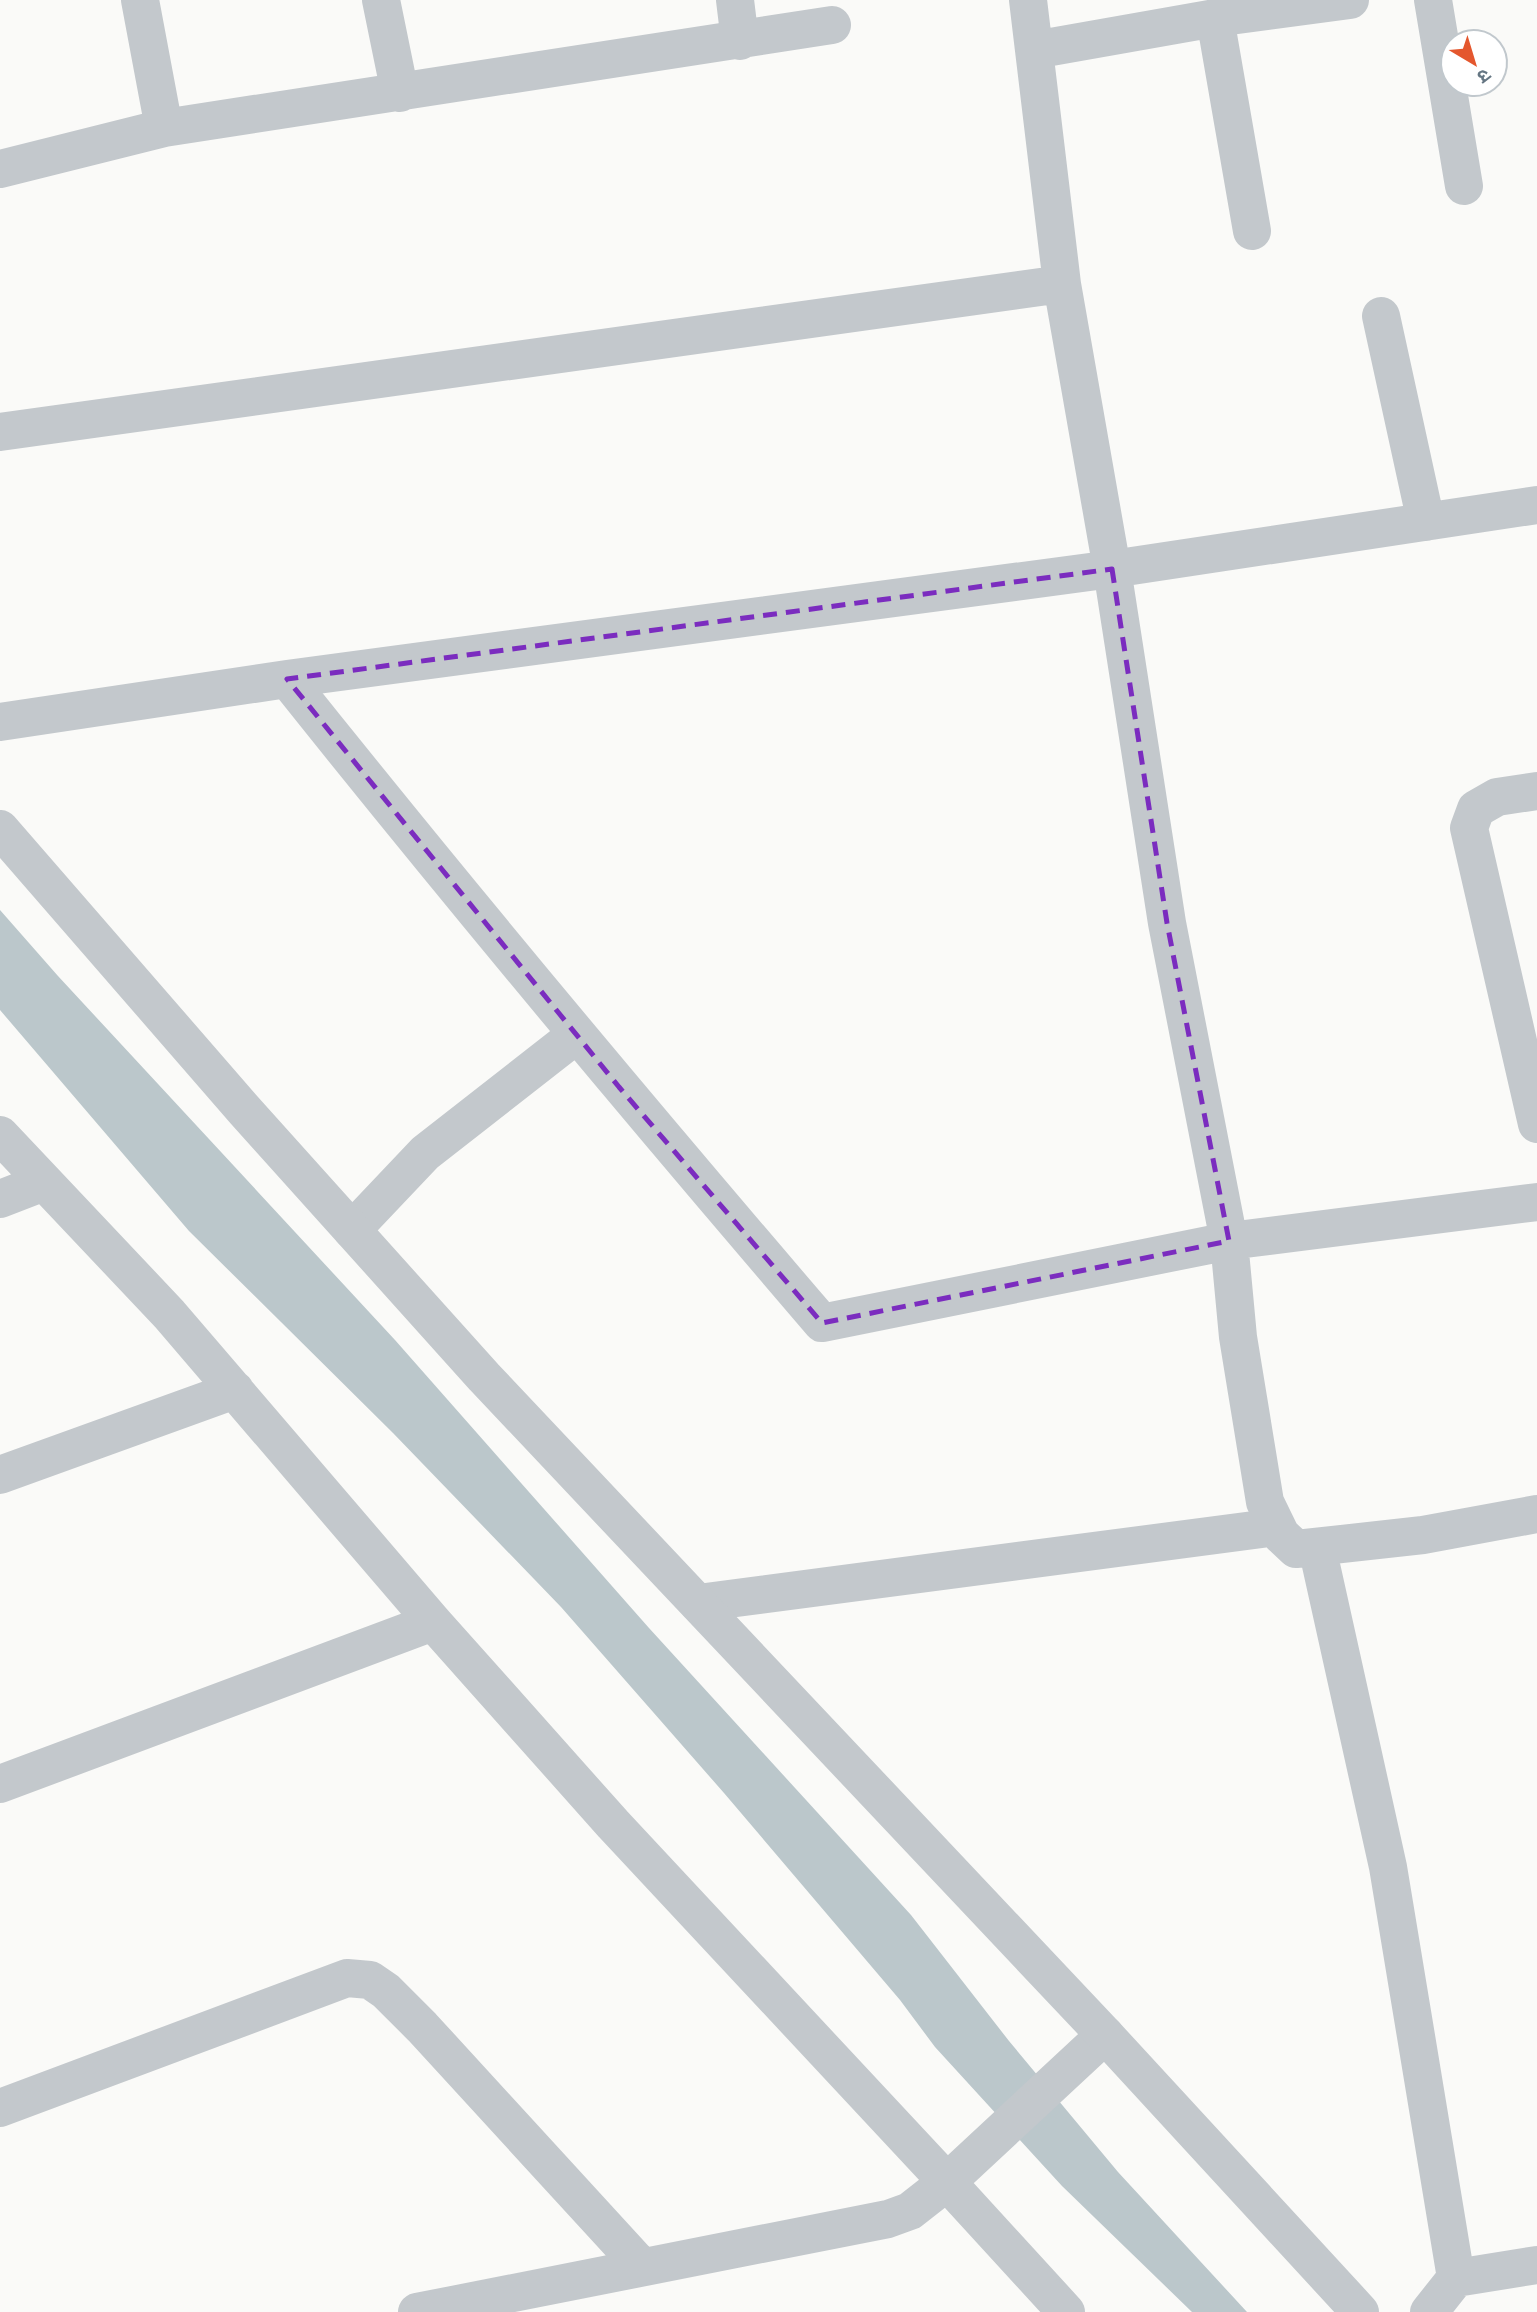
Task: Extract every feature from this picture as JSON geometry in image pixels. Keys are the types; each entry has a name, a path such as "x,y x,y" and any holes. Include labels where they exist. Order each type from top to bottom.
{"street":[{"path":"140,0 164,128"},
{"path":"381,0 400,93"},
{"path":"735,0 740,41"},
{"path":"1028,0 1062,284 1112,569 1167,923 1229,1241 1238,1337 1265,1502 1281,1535 1296,1549 1423,1535 1537,1514"},
{"path":"1034,50 1215,18 1350,0"},
{"path":"1433,0 1464,186"},
{"path":"1215,18 1252,231"},
{"path":"0,170 164,128 832,25"},
{"path":"0,432 1062,284"},
{"path":"1381,316 1426,522"},
{"path":"0,722 287,679 1112,569 1537,505"},
{"path":"287,679 576,1035 822,1323 1229,1241 1537,1202"},
{"path":"1537,791 1497,797 1476,808 1469,828 1537,1124"},
{"path":"0,829 236,1101 484,1377 1105,2035 1360,2312"},
{"path":"352,1230 425,1153 576,1035"},
{"path":"0,1135 169,1314 433,1622 613,1824 1066,2312"},
{"path":"0,1199 44,1182"},
{"path":"0,1475 235,1390"},
{"path":"698,1603 1277,1527"},
{"path":"1317,1547 1388,1867 1456,2278"},
{"path":"0,1784 433,1622"},
{"path":"0,2108 347,1978 370,1980 386,1991 422,2027 642,2267"},
{"path":"417,2312 888,2219 910,2211 947,2182 1105,2035"},
{"path":"1429,2312 1456,2278 1537,2265"}],"highlighted area":[{"path":"1112,569 1167,923 1229,1241 822,1323 619,1087 287,679"}],"shaded area":[{"path":"0,910 395,1340 649,1628 911,1915 1009,2041 1118,2172 1247,2312 1192,2312 1062,2186 935,2047 900,2000 561,1607 393,1433 189,1231 0,1010"}]}
